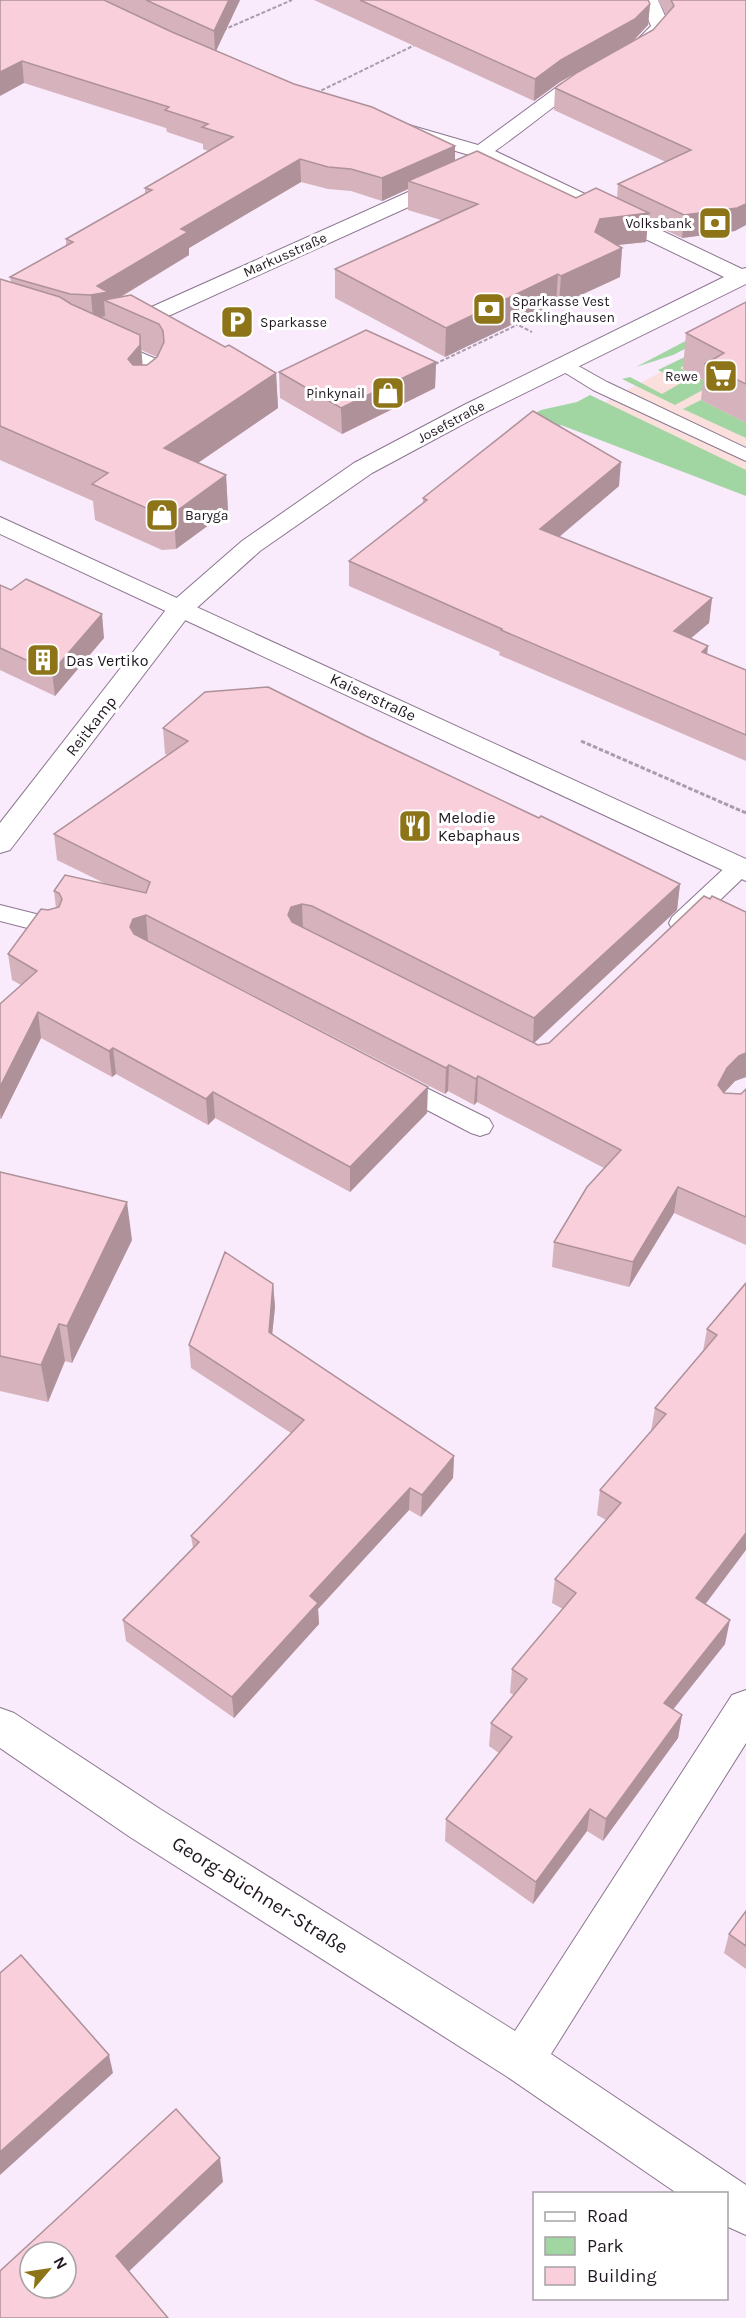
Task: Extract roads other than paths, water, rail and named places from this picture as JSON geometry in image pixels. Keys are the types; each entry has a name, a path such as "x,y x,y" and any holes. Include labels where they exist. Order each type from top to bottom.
{"street":[{"name":"Markusstraße","path":"92,333 145,318 472,171 481,152 568,88 642,46 661,27 651,4 644,0"},
{"path":"380,122 481,152 743,276"},
{"name":"Josefstraße","path":"181,608 251,546 363,468 472,410 743,276"},
{"name":"Kaiserstraße","path":"0,525 743,870"},
{"name":"Reitkamp","path":"0,843 181,608"},
{"path":"522,2060 746,1708"},
{"name":"Georg-Büchner-Straße","path":"0,1726 145,1823 522,2060 718,2192"},
{"path":"728,2200 746,2212"}],"lane":[{"path":"92,333 154,364 156,378 142,394"},
{"path":"566,365 600,386 746,455"},
{"path":"663,940 743,870"},
{"path":"0,913 51,926"},
{"path":"376,1072 480,1126"}],"place":[{"name":"Volksbank","path":"715,223"},
{"name":"Sparkasse Vest Recklinghausen","path":"489,309"},
{"name":"Sparkasse","path":"237,322"},
{"name":"Rewe","path":"721,376"},
{"name":"Pinkynail","path":"388,393"},
{"name":"Baryga","path":"162,515"},
{"name":"Das Vertiko","path":"43,660"},
{"name":"Melodie Kebaphaus","path":"415,826"}]}
